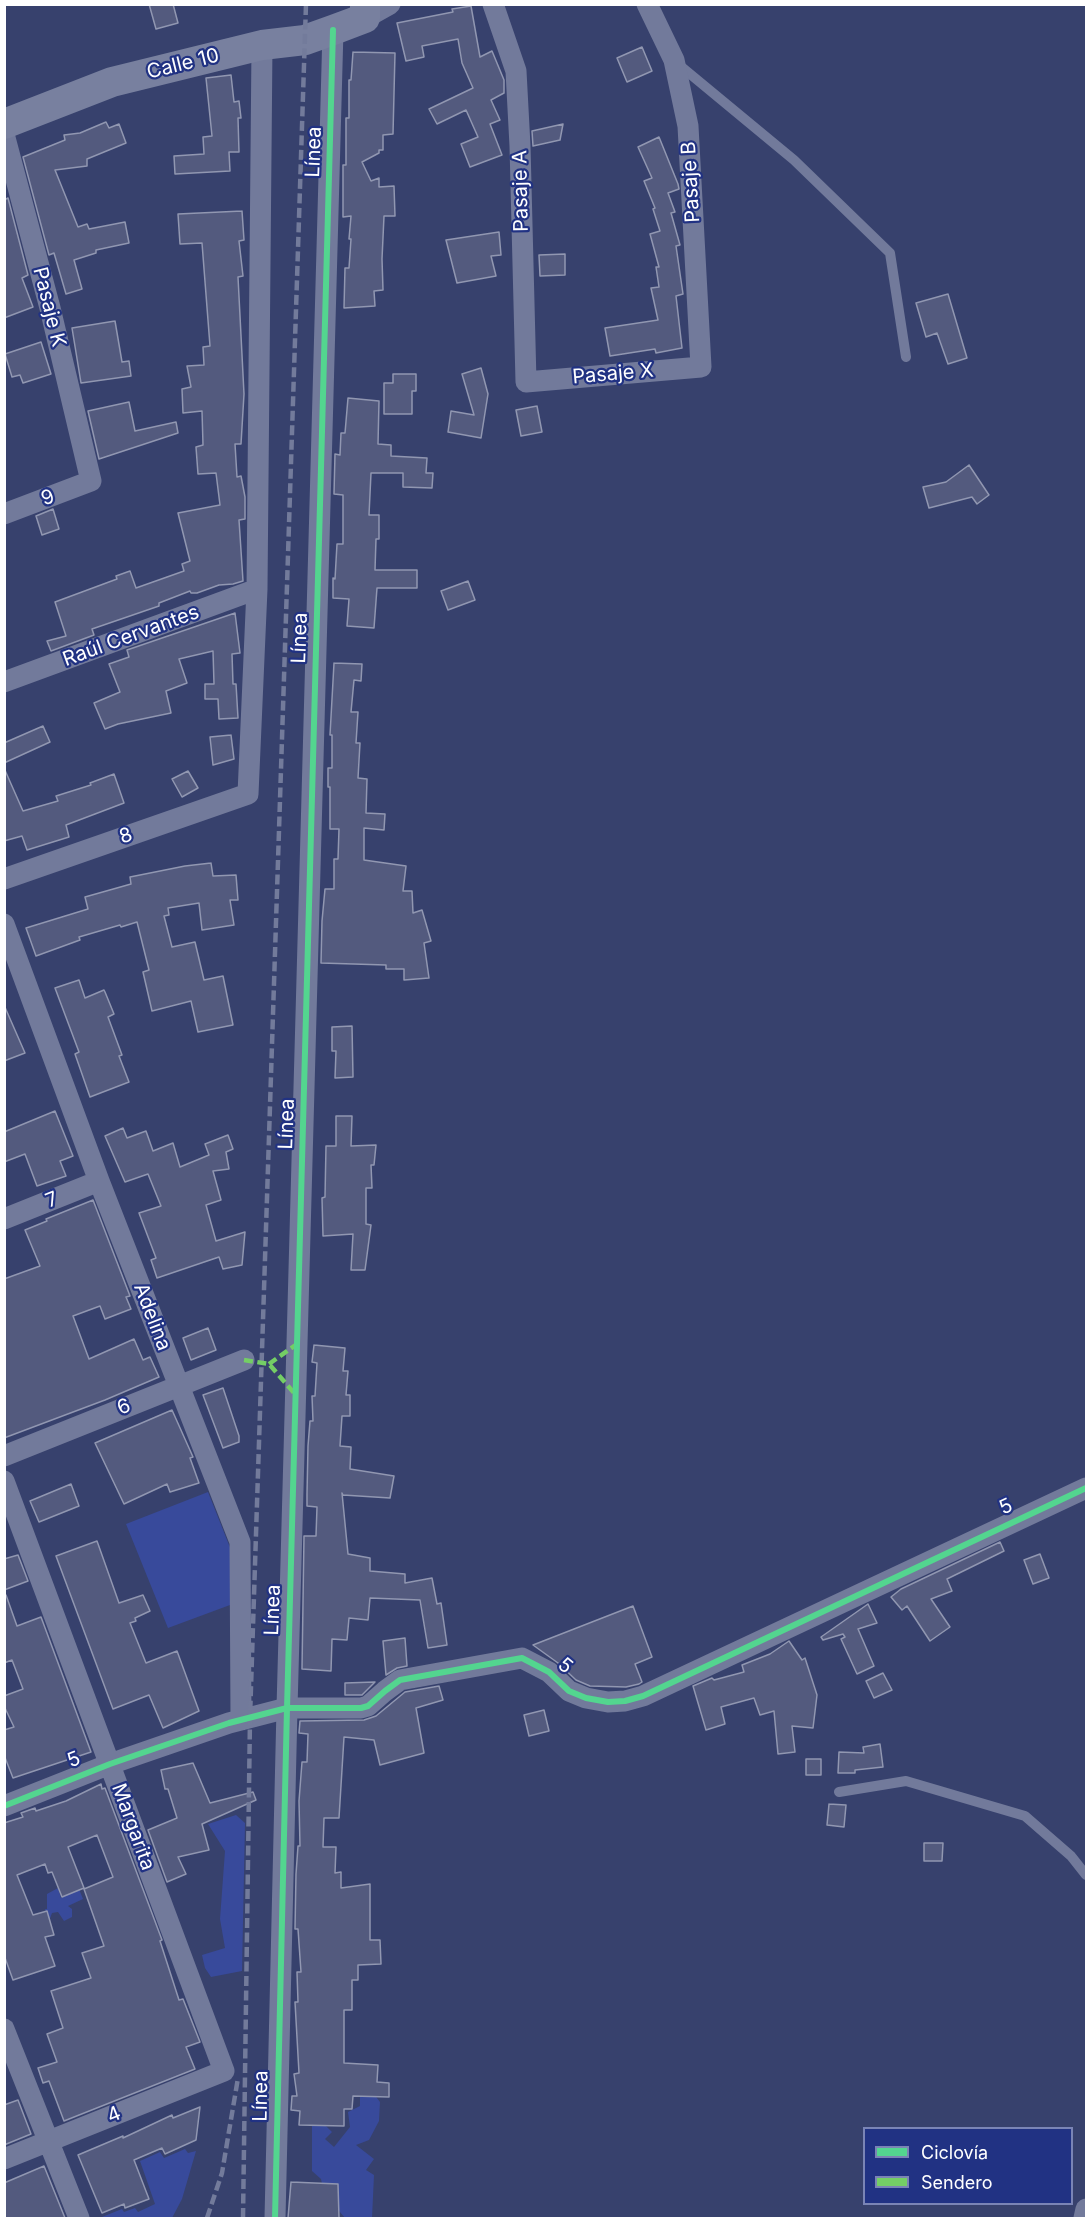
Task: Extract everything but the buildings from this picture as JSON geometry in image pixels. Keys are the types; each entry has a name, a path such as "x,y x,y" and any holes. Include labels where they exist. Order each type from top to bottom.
{"street":[{"name":"Pasaje A","path":"493,4 516,71 520,146 525,382"},
{"name":"Pasaje B","path":"647,4 674,60 688,126 701,367"},
{"name":"Calle 10","path":"4,124 112,82 262,45 305,40 333,30 374,9"},
{"name":"Línea","path":"275,2218 333,30"},
{"path":"257,589 262,45"},
{"name":"Pasaje K","path":"4,134 50,308 91,481"},
{"name":"Pasaje X","path":"525,382 701,367"},
{"name":"9","path":"4,514 91,481"},
{"name":"Raúl Cervantes","path":"4,682 257,589"},
{"name":"8","path":"4,879 248,794 257,589"},
{"name":"Adelina","path":"4,924 99,1181 240,1542 241,1720"},
{"name":"7","path":"4,1219 99,1181"},
{"name":"6","path":"4,1456 244,1360"},
{"name":"Margarita","path":"4,1481 224,2071"},
{"name":"5","path":"4,1806 110,1764 241,1720 287,1707 361,1708 368,1706 400,1680 522,1658 549,1672 569,1691 586,1698 608,1702 625,1701 643,1696 1086,1488"},
{"path":"4,2029 79,2218"},
{"name":"4","path":"4,2159 224,2071"},
{"path":"1084,2218 1086,2209"}],"lane":[{"path":"674,60 794,160 890,253 906,357"},
{"path":"838,1792 906,1780 1025,1816 1071,1856 1086,1875"}],"shaded area":[{"path":"208,1492 231,1550 230,1605 168,1628 126,1524"},
{"path":"236,1815 245,1823 242,1971 211,1977 205,1968 202,1955 225,1948 220,1919 225,1851 208,1824"},
{"path":"58,1888 61,1898 79,1889 83,1899 68,1906 72,1909 72,1917 64,1921 58,1912 52,1913 49,1921 45,1909 47,1909 47,1894"},
{"path":"364,2081 380,2102 379,2121 369,2140 356,2145 374,2159 366,2170 374,2175 372,2218 345,2218 324,2193 321,2179 312,2171 312,2120 321,2121 332,2132 325,2139 334,2147 350,2127 348,2112 360,2106 360,2097 326,2095"},
{"path":"185,2149 188,2153 196,2151 182,2199 172,2218 102,2217 122,2209 124,2212 135,2208 138,2212 155,2204 140,2161 160,2152 164,2158"}],"railway":[{"path":"243,2218 250,1718 306,4"},
{"path":"207,2218 222,2173 238,2078"}],"marked path":[{"path":"269,1364 297,1344"},
{"path":"244,1360 269,1364 295,1394"}],"cycle path":[{"path":"275,2218 333,30"},
{"path":"4,1806 110,1764 229,1723 287,1708 361,1708 368,1706 400,1680 522,1658 549,1672 569,1691 586,1698 608,1702 625,1701 643,1696 1086,1488"}]}
